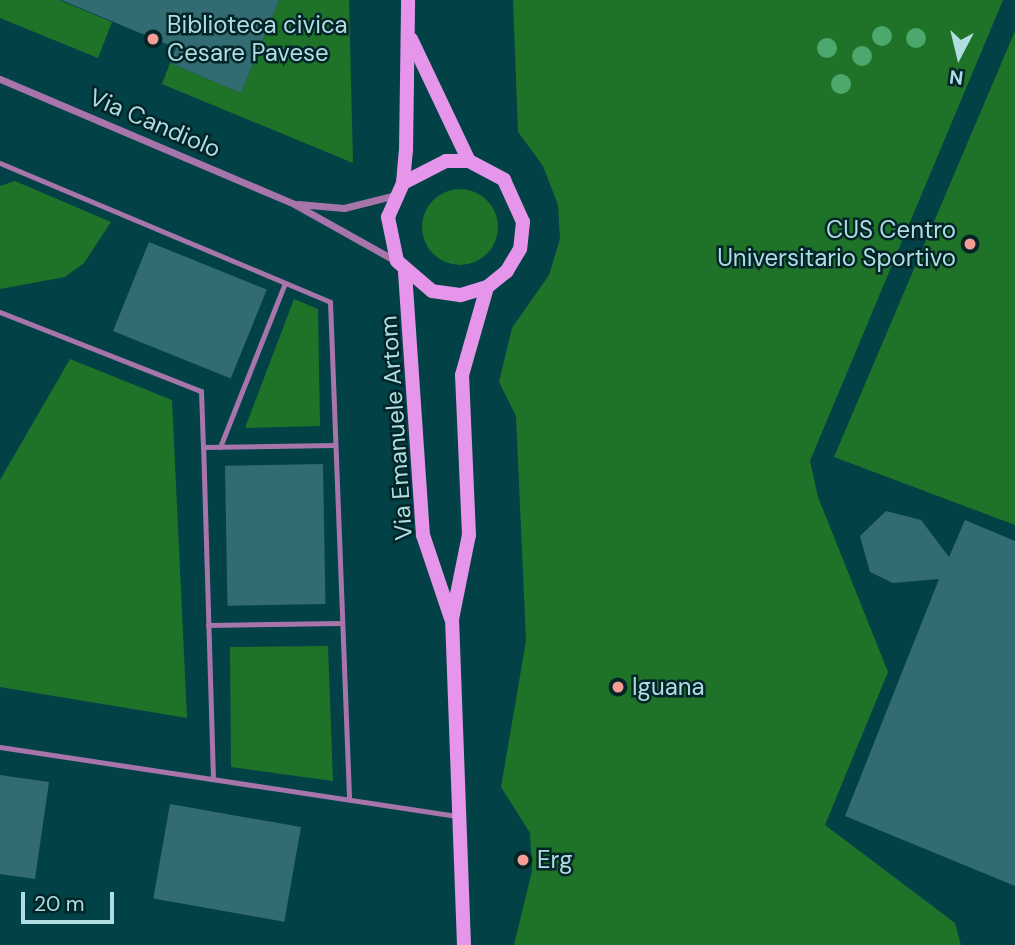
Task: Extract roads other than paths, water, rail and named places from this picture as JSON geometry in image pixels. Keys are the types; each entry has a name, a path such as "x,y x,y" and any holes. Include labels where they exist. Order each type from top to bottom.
{"street":[{"path":"400,189 427,166 469,161 504,180 523,222 508,271 487,287 445,293 401,266 388,217 400,189 410,35 408,0"},
{"path":"410,35 469,161"},
{"name":"Via Candiolo","path":"0,79 294,204 401,266"},
{"name":"Via Candiolo","path":"294,204 344,208 400,189"},
{"name":"Via Emanuele Artom","path":"401,266 423,535 452,620"},
{"name":"Via Emanuele Artom","path":"464,945 452,620 469,535 462,375 487,287"}],"lane":[{"path":"0,163 330,302 349,799"},
{"path":"220,447 285,283"},
{"path":"0,312 201,391 213,779"},
{"path":"203,447 335,445"},
{"path":"208,625 342,623"},
{"path":"0,747 460,816"}],"place":[{"name":"Biblioteca civica Cesare Pavese","path":"153,39"},
{"name":"CUS Centro Universitario Sportivo","path":"970,244"},
{"name":"Iguana","path":"618,687"},
{"name":"Erg","path":"523,860"}]}
